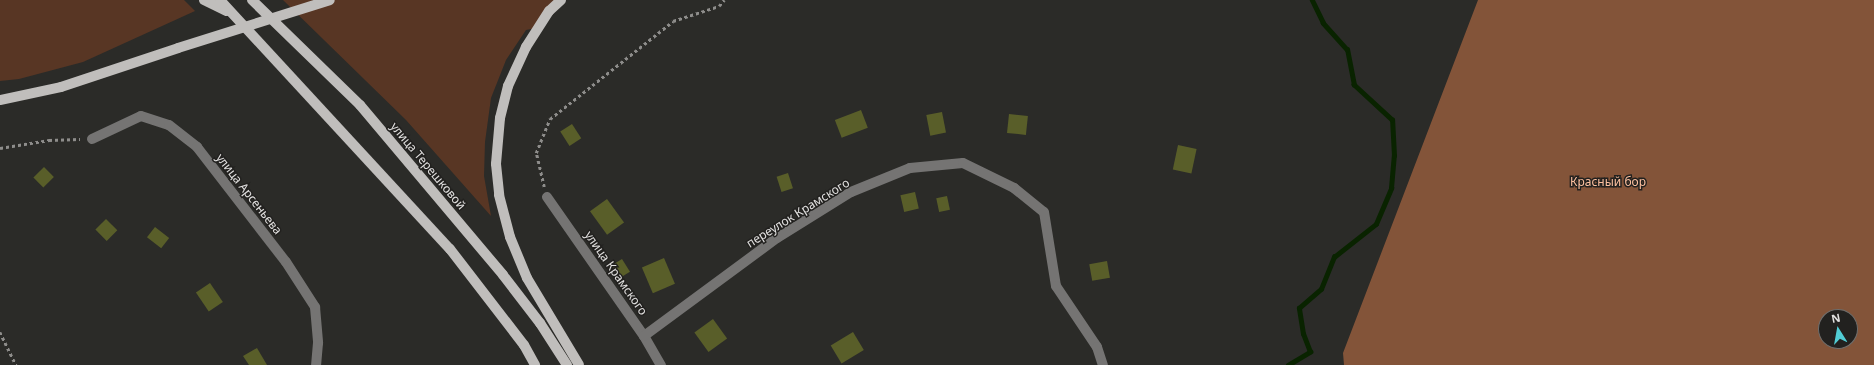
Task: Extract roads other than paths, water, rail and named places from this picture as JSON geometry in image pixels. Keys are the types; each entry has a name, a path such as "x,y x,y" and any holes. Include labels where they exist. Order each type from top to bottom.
{"main road":[{"path":"204,0 234,14"},
{"path":"220,0 450,249 524,345 535,365"},
{"name":"улица Терешковой","path":"252,0 360,105 503,275 540,323 567,365"},
{"path":"0,100 61,87 330,0"},
{"path":"561,0 549,11 526,47 508,86 500,118 496,164 499,195 510,237 527,278 579,365"}],"street":[{"name":"улица Арсеньева","path":"92,139 142,116 169,124 197,147 286,262 315,307 318,343 316,365"},
{"name":"переулок Крамского","path":"644,336 777,238 851,192 910,168 963,163 1014,188 1044,212 1056,286 1098,347 1103,365"},
{"name":"улица Крамского","path":"547,197 644,336 661,365"}],"waterway":[{"path":"1288,365 1310,352 1303,334 1299,308 1321,289 1334,257 1376,224 1391,188 1394,156 1392,120 1354,85 1347,50 1323,23 1312,0"}],"park label":[{"name":"Красный бор","path":"1608,182"}]}
